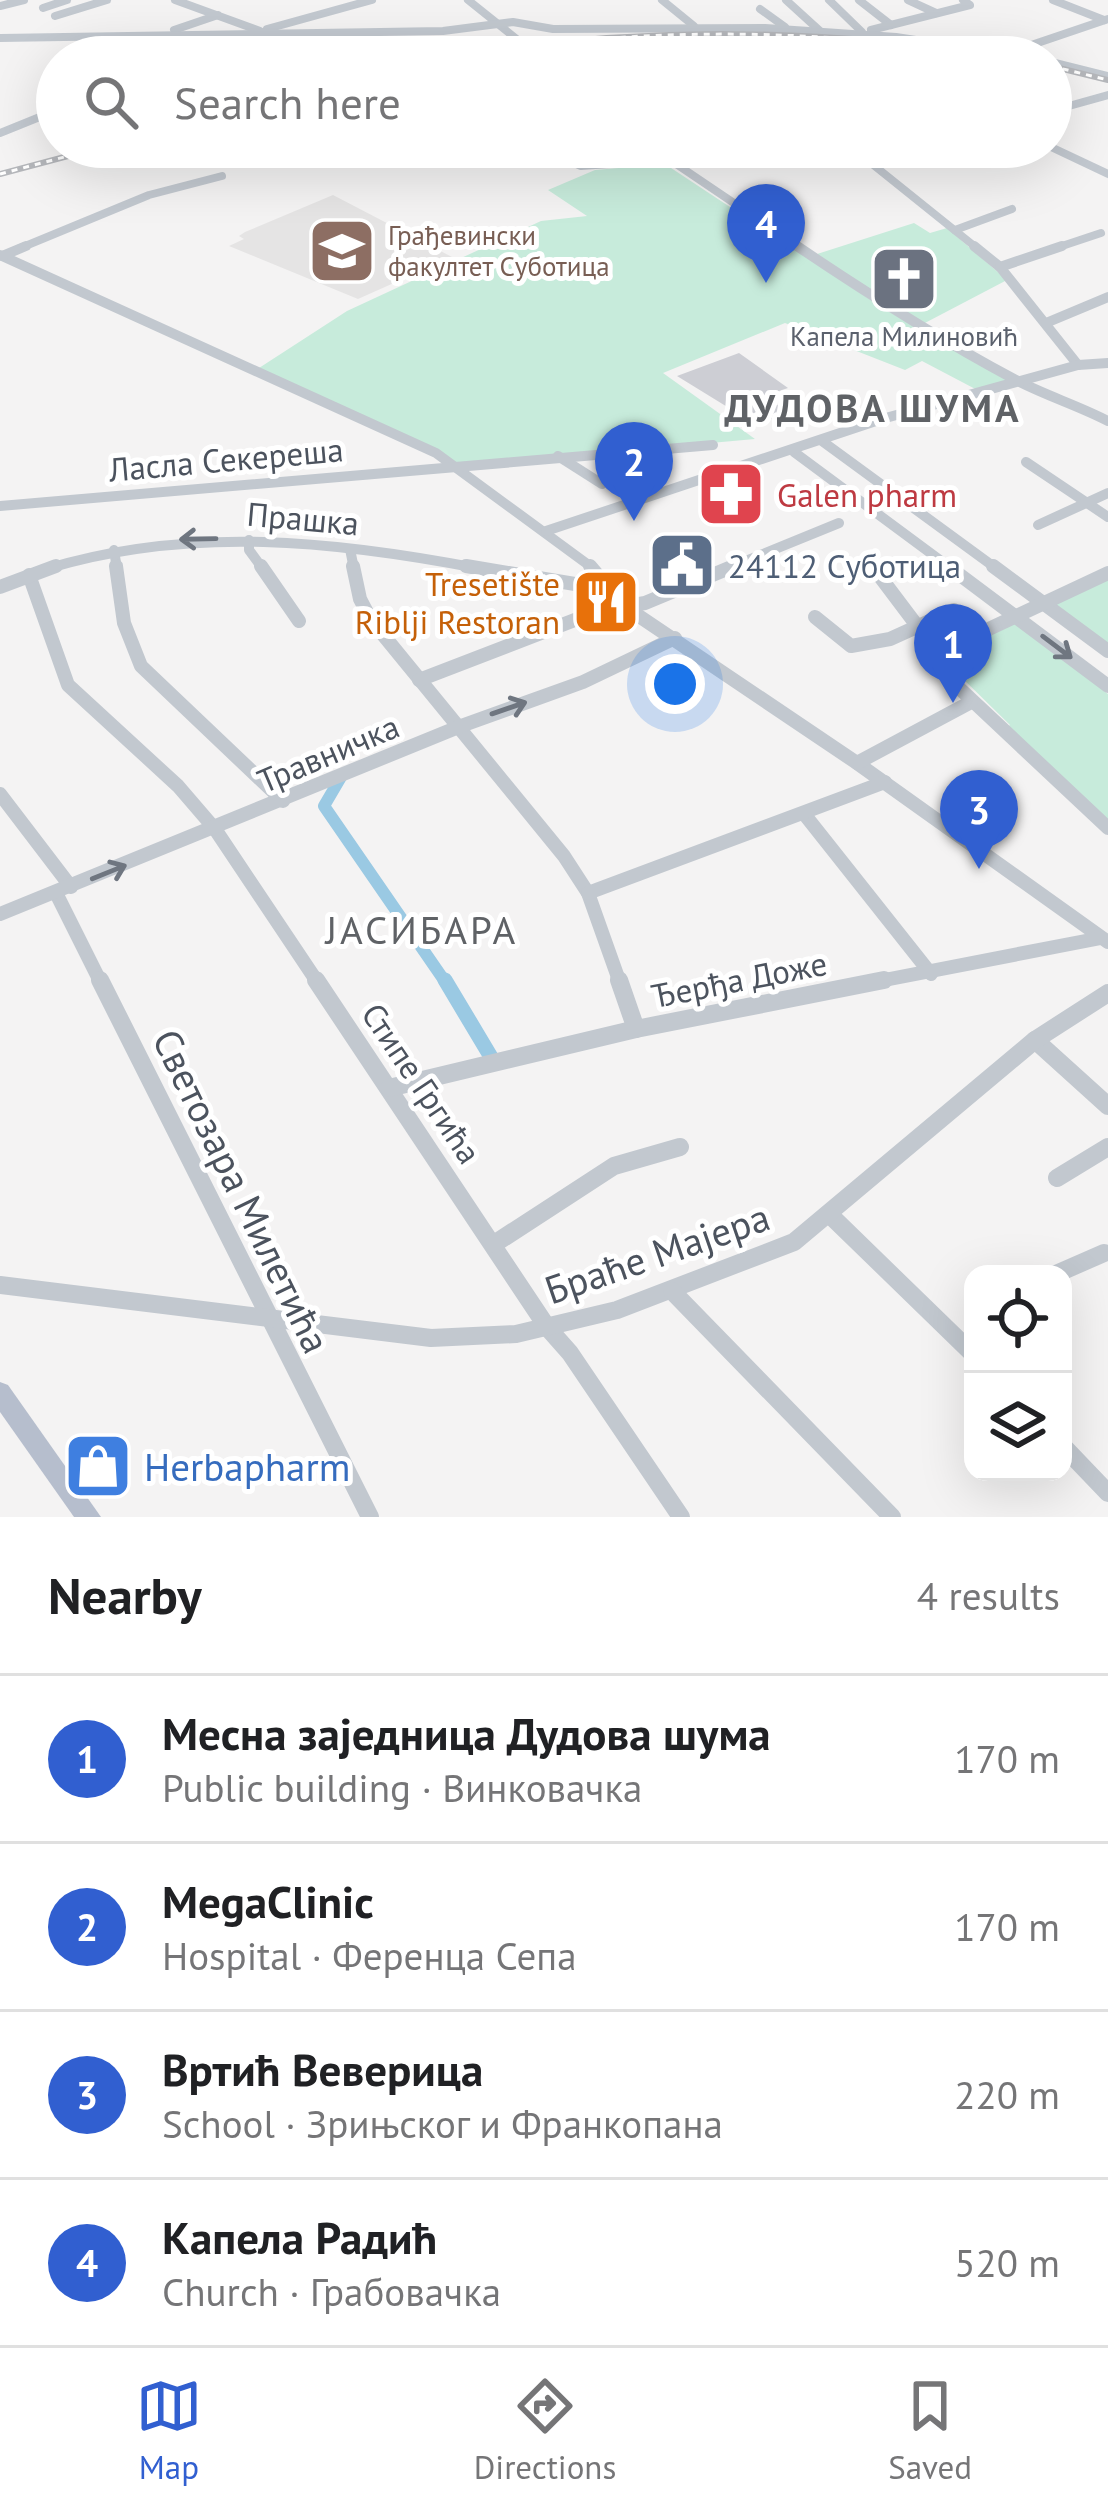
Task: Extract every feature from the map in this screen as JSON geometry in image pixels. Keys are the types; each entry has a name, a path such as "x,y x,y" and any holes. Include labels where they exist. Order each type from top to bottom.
{"main road":[{"path":"0,1393 86,1516"}],"street":[{"path":"0,7 24,0"},
{"path":"44,8 67,0"},
{"path":"56,16 106,0"},
{"path":"181,1 258,33 371,0"},
{"path":"468,0 512,36"},
{"path":"662,0 694,26"},
{"path":"786,0 820,31"},
{"path":"829,0 863,33"},
{"path":"859,0 891,25"},
{"path":"908,0 938,14"},
{"path":"863,33 970,5 963,0"},
{"path":"1053,0 1106,19"},
{"path":"760,9 788,29"},
{"path":"164,35 218,15"},
{"path":"1058,36 1106,19"},
{"path":"278,36 443,32 519,22 553,29 694,26 885,36"},
{"path":"109,36 296,35"},
{"path":"0,38 36,37"},
{"path":"1072,67 1108,76"},
{"path":"1072,105 1108,95"},
{"path":"0,133 36,118"},
{"path":"1072,155 1104,168"},
{"path":"680,168 890,309 1020,382 1059,395 1108,422"},
{"path":"877,168 1000,267 1078,365"},
{"path":"1,256 161,191 206,175 222,176"},
{"path":"955,230 1012,208"},
{"path":"1000,267 1101,233"},
{"path":"1,256 361,417 456,466 595,570 605,589 624,606 885,782 1105,940"},
{"path":"1046,323 1108,297"},
{"path":"546,531 882,419 1078,365 1108,363"},
{"path":"822,440 1108,651"},
{"name":"Ласла Секереша","path":"0,506 713,445"},
{"path":"794,452 1108,686"},
{"path":"558,457 602,484"},
{"path":"1026,462 1108,517"},
{"path":"1038,525 1108,494"},
{"path":"419,680 598,610 644,603 838,524"},
{"name":"Прашка","path":"0,587 114,550 170,539 350,549 605,589"},
{"path":"249,540 249,550 299,622"},
{"path":"350,549 360,599 371,620 518,794 588,893 636,1029"},
{"path":"114,550 124,623 141,666 283,801"},
{"path":"868,560 918,627"},
{"name":"Стипе Гргића","path":"29,575 68,685 178,786 214,829 681,1517"},
{"path":"1105,578 927,658 1108,828"},
{"path":"815,617 851,646 890,639 954,610"},
{"name":"Травничка","path":"0,914 460,726 583,682 675,638"},
{"path":"857,763 971,702"},
{"path":"588,893 885,782"},
{"name":"Светозара Милетића","path":"0,794 64,890 370,1517"},
{"path":"805,815 931,974"},
{"name":"Ђерђа Доже","path":"389,1088 636,1029 1105,940"},
{"name":"Браће Мајера","path":"0,1285 430,1338 484,1337 548,1327 672,1291 794,1242 1036,1040 1108,992"},
{"path":"1036,1040 1108,1106"},
{"path":"494,1244 614,1166 680,1147"},
{"path":"1057,1178 1108,1148"},
{"path":"829,1214 964,1341"},
{"path":"1072,1267 1104,1253"},
{"path":"672,1291 892,1517"},
{"path":"1072,1455 1108,1493"}],"shaded area":[{"name":"Грађевински факултет Суботица","path":"333,195 452,257 358,299 229,246 244,239 239,236 245,232"}],"green space":[{"path":"671,168 886,310 1013,381 981,392 922,361 905,370 785,323 663,373 755,439 456,466 253,372 347,311 541,221 587,216 548,190 595,170"},
{"name":"ДУДОВА ШУМА","path":"914,223 930,233 947,228 1007,280 923,324 814,255"},
{"path":"1108,575 1108,645 1050,607"},
{"path":"1015,618 1108,694 1108,824 1005,729 1010,725 957,673 948,674 931,658"}],"building":[{"path":"739,353 788,388 773,393 771,400 788,413 755,424 677,376"}],"waterway":[{"path":"341,777 324,806 446,983"},
{"path":"445,980 494,1062"}],"railway":[{"path":"644,36 798,36"},
{"path":"1072,71 1108,80"},
{"path":"0,174 36,164"}],"place":[{"name":"Грађевински факултет Суботица","path":"342,251"},
{"name":"Капела Милиновић","path":"904,279"},
{"name":"Капела Радић","path":"766,283"},
{"name":"Galen pharm","path":"731,494"},
{"name":"MegaClinic","path":"634,521"},
{"name":"24112 Суботица","path":"682,565"},
{"name":"Tresetište Riblji Restoran","path":"606,602"},
{"name":"Месна заједница Дудова шума","path":"953,703"},
{"name":"Вртић Веверица","path":"979,869"},
{"name":"Herbapharm","path":"98,1466"}],"district":[{"name":"ДУДОВА ШУМА","path":"873,407"},
{"name":"ЈАСИБАРА","path":"422,929"}]}
